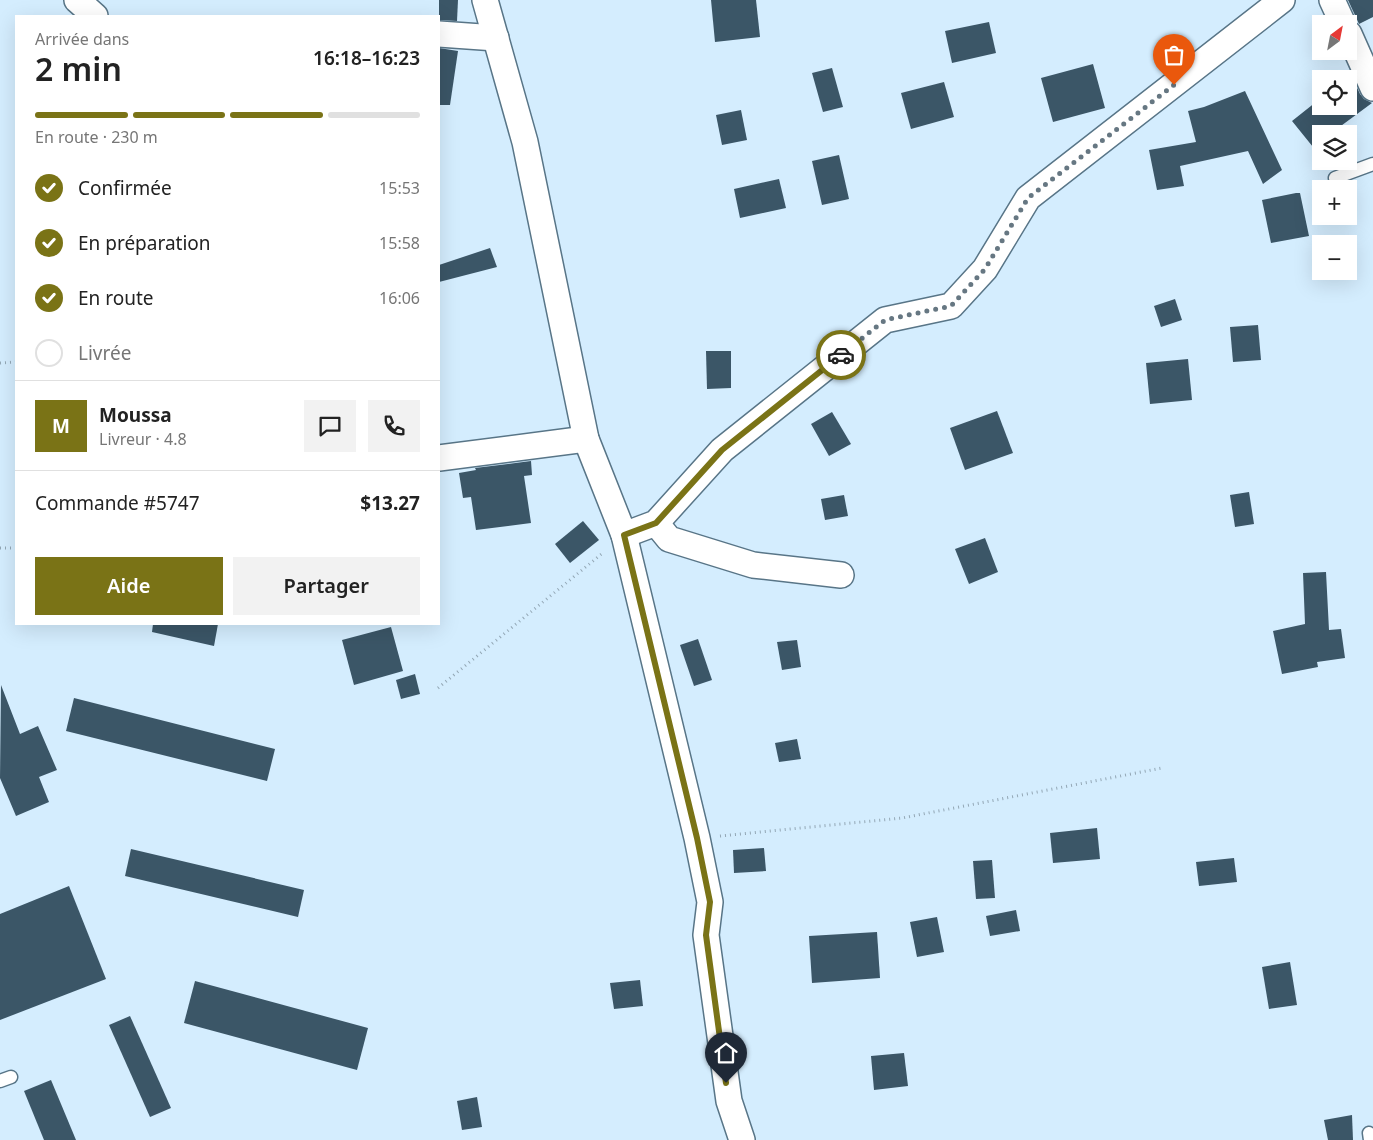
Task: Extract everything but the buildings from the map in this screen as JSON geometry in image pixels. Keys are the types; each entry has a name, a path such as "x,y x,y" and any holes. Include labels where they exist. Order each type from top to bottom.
{"street":[{"path":"77,0 94,15"},
{"path":"485,0 525,142 586,439 624,535 697,838 710,902 706,935 729,1101 742,1140"},
{"path":"624,535 656,523 722,450 885,320 951,306 985,269 1028,198 1282,0"},
{"path":"1332,0 1340,15"},
{"path":"440,34 496,38"},
{"path":"1358,54 1373,88"},
{"path":"440,458 586,439"},
{"path":"656,523 669,539 753,566 841,575"}],"lane":[{"path":"1335,178 1373,164"}],"path":[{"path":"0,363 15,362"},
{"path":"438,688 624,535"},
{"path":"0,548 15,548"},
{"path":"697,838 902,818 1162,768"}],"way so far":[{"path":"841,355 885,320 951,306 985,269 1028,198 1174,85"}],"route":[{"path":"726,1083 706,935 710,902 697,838 624,535 656,523 722,450 841,355"}]}
